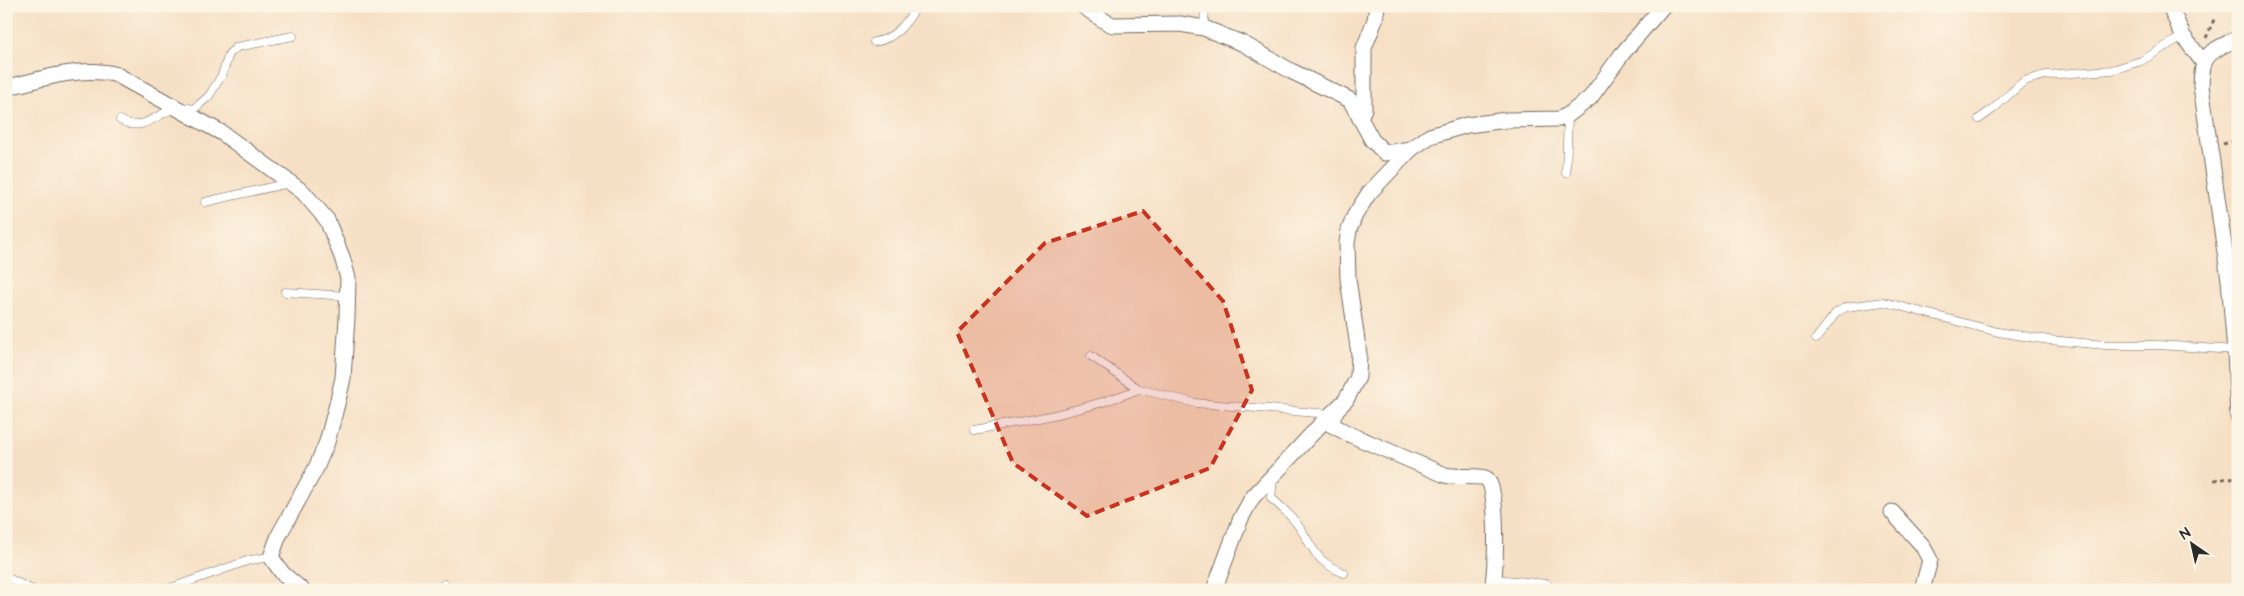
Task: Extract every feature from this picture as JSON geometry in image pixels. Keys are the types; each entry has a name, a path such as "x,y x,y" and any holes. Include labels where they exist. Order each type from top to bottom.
{"street":[{"path":"1083,6 1113,25 1180,24 1204,28 1244,44 1291,71 1350,100 1372,140 1385,153 1412,149"},
{"path":"1360,117 1364,108 1364,48 1375,20 1377,6"},
{"path":"1214,590 1241,518 1252,498 1352,392 1360,365 1348,279 1347,243 1349,230 1355,215 1369,193 1412,149 1430,136 1468,126 1507,120 1559,119 1568,115 1590,98 1622,54 1663,6"},
{"path":"2170,6 2183,36 2200,57 2202,86 2237,350 2238,417"},
{"path":"2200,57 2210,54 2238,38"},
{"path":"6,88 55,76 107,72 117,75 222,133 291,182 327,220 342,257 348,278 343,378 327,442 316,468 279,535 273,559 283,574 302,590"},
{"path":"1335,411 1330,424 1346,433 1454,478 1483,477 1487,480 1492,490 1496,523 1494,584"},
{"path":"1892,512 1922,545 1930,560 1922,590"}],"lane":[{"path":"874,42 891,37 910,18 917,6"},
{"path":"1204,28 1205,6"},
{"path":"120,120 134,125 142,125 176,107 194,109 210,96 222,75 230,54 237,47 293,36"},
{"path":"1979,119 2024,81 2046,76 2112,70 2141,61 2183,36"},
{"path":"1566,173 1568,115"},
{"path":"205,202 291,182"},
{"path":"285,292 348,296"},
{"path":"1816,339 1836,313 1846,307 1884,302 1998,332 2049,340 2105,346 2158,345 2237,350"},
{"path":"1091,356 1138,389 1195,403 1335,411"},
{"path":"974,430 1067,414 1105,403 1138,389"},
{"path":"1273,474 1271,498 1294,521 1318,558 1328,566 1344,573"},
{"path":"165,590 250,560 273,559"},
{"path":"6,577 33,590"},
{"path":"1494,584 1547,584"}],"path":[{"path":"2200,57 2215,17"},
{"path":"2214,480 2238,476"}],"highlighted area":[{"path":"1143,211 1223,301 1252,390 1210,468 1087,516 1013,463 957,332 1045,243"}]}
